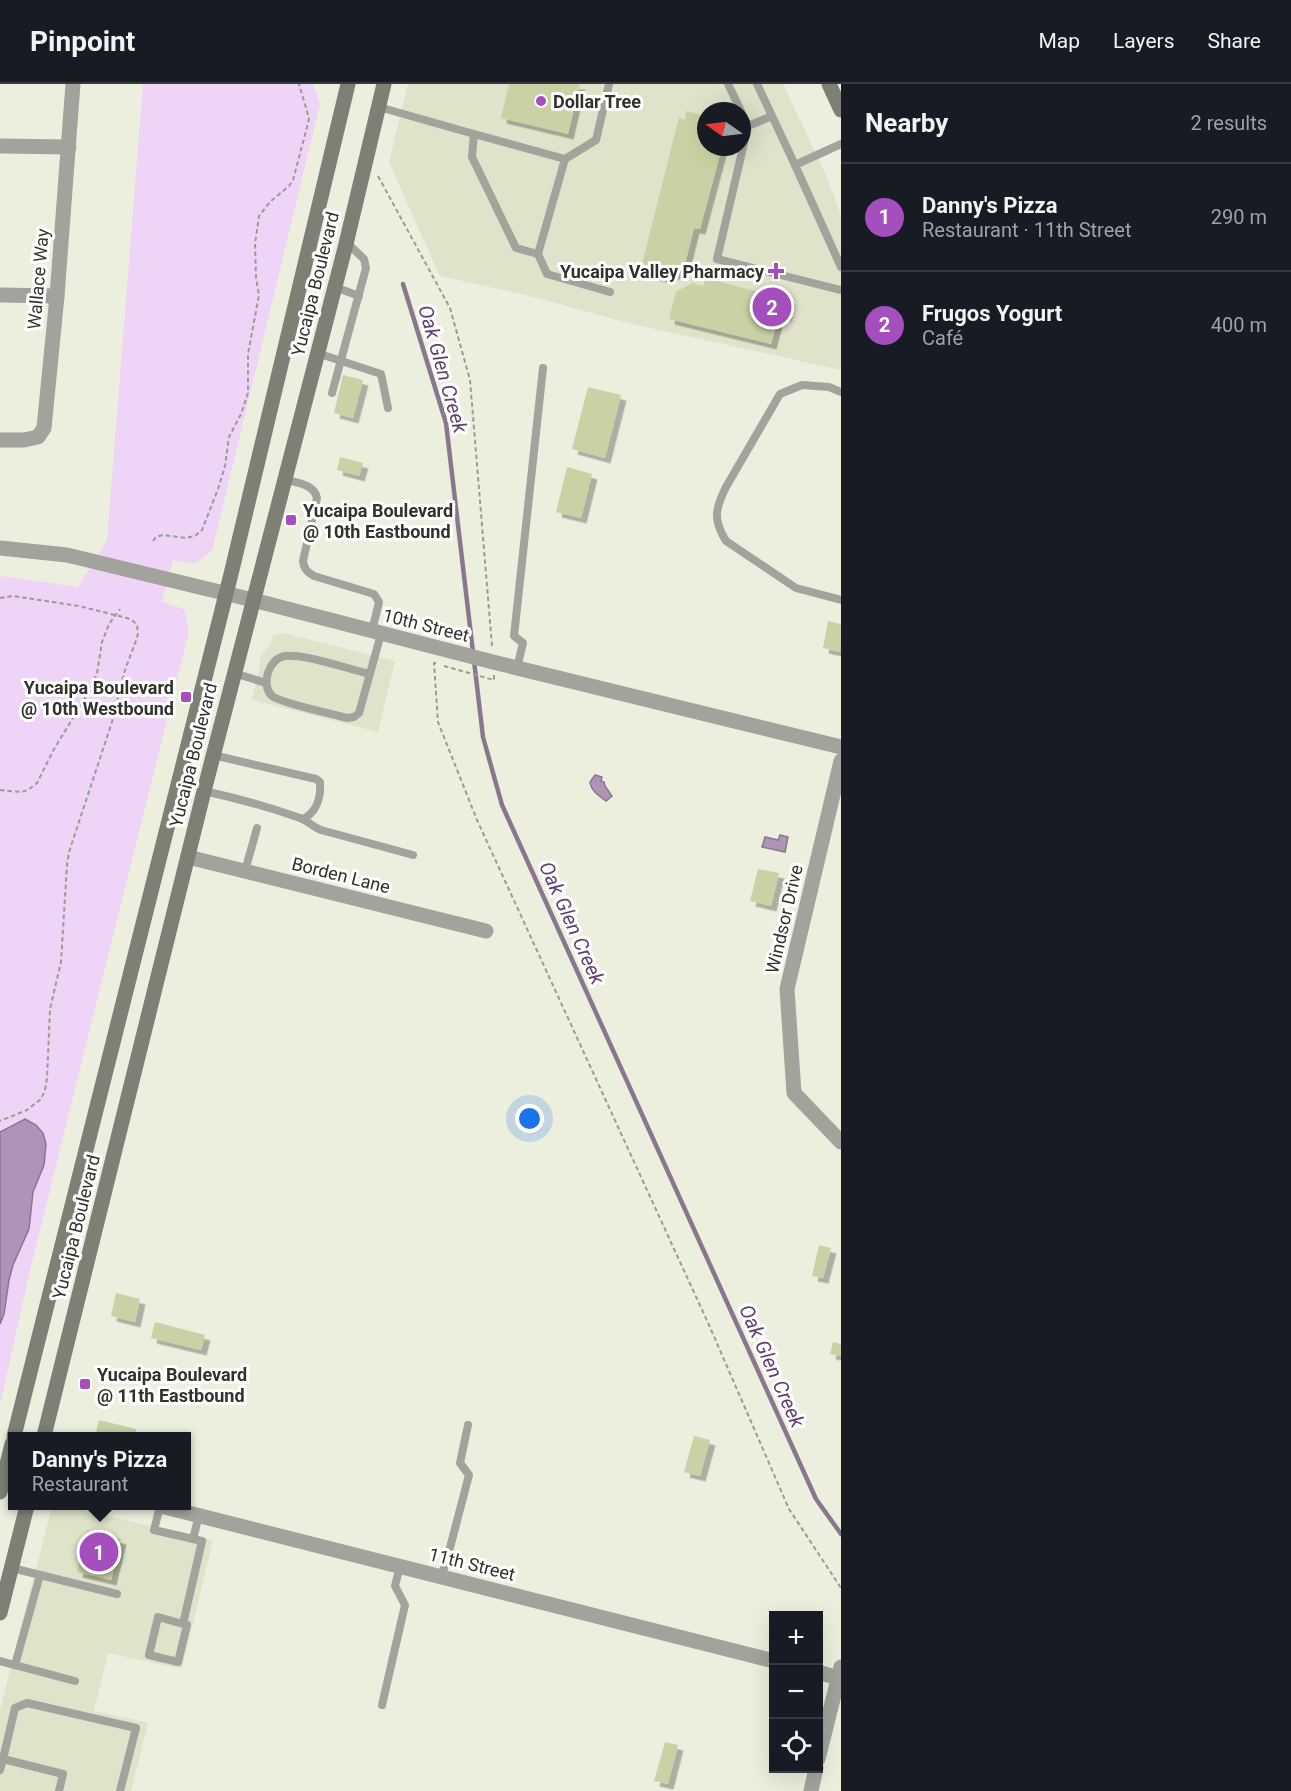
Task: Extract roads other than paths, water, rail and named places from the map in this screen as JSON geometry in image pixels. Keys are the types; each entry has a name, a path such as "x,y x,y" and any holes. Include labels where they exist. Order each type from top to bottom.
{"main road":[{"name":"Yucaipa Boulevard","path":"15,1432 226,594 348,84"},
{"name":"Yucaipa Boulevard","path":"45,1432 213,754 335,287 384,84"},
{"path":"830,84 841,110"},
{"path":"0,1492 8,1470"},
{"path":"0,1613 26,1510"}],"street":[{"name":"Wallace Way","path":"0,440 24,440 38,437 44,428 57,296 73,84"},
{"path":"0,146 69,147"},
{"path":"0,295 57,296"},
{"name":"10th Street","path":"0,548 67,555 841,747"},
{"name":"Windsor Drive","path":"841,761 788,989 794,1093 841,1142"},
{"name":"Borden Lane","path":"188,857 486,931"},
{"name":"11th Street","path":"177,1510 769,1660"},
{"path":"823,1672 840,1672 823,1742"},
{"path":"811,1791 815,1773"}],"lane":[{"path":"609,84 596,140 565,159 538,254 547,274 610,291"},
{"path":"728,84 736,102"},
{"path":"757,84 841,267"},
{"path":"379,107 565,159"},
{"path":"751,125 772,116"},
{"path":"474,134 472,157 516,248 538,254"},
{"path":"795,165 841,144"},
{"path":"741,156 717,259 841,290"},
{"path":"332,393 366,268 364,259 346,242"},
{"path":"335,287 359,296"},
{"path":"318,353 381,375 388,408"},
{"path":"517,668 523,643 514,636 543,368"},
{"path":"841,392 829,387 802,385 780,394 719,501 716,513 719,530 726,541 796,588 841,600"},
{"path":"285,479 311,487 317,498 303,561 308,573 374,594 379,602 370,674 359,713 354,717 347,718 277,700 267,690 266,683 270,669 281,656 296,655 370,674"},
{"path":"234,673 266,683"},
{"path":"213,754 316,778 321,787 315,810 303,819"},
{"path":"204,791 303,819 321,830 413,855"},
{"path":"245,871 257,828"},
{"path":"441,1576 469,1475 460,1463 468,1425"},
{"path":"159,1510 154,1530 202,1541 183,1624"},
{"path":"193,1539 199,1515"},
{"path":"382,1705 405,1605 395,1586 400,1566"},
{"path":"12,1568 117,1594"},
{"path":"15,1665 40,1575"},
{"path":"158,1617 183,1624 187,1625 178,1662 149,1655 158,1617"},
{"path":"0,1661 75,1681"},
{"path":"0,1770 15,1708 27,1703 136,1728 120,1791"},
{"path":"3,1759 63,1774 59,1791"}],"waterway":[{"name":"Oak Glen Creek","path":"403,284 446,423 483,737 502,805 816,1499 841,1534"}],"place":[{"name":"Dollar Tree","path":"541,101"},
{"name":"Yucaipa Valley Pharmacy","path":"776,271"},
{"name":"Frugos Yogurt","path":"772,307"},
{"name":"Yucaipa Boulevard @ 10th Eastbound","path":"291,520"},
{"name":"Yucaipa Boulevard @ 10th Westbound","path":"186,697"},
{"name":"Yucaipa Boulevard @ 11th Eastbound","path":"85,1384"},
{"name":"Danny's Pizza","path":"99,1552"}]}
